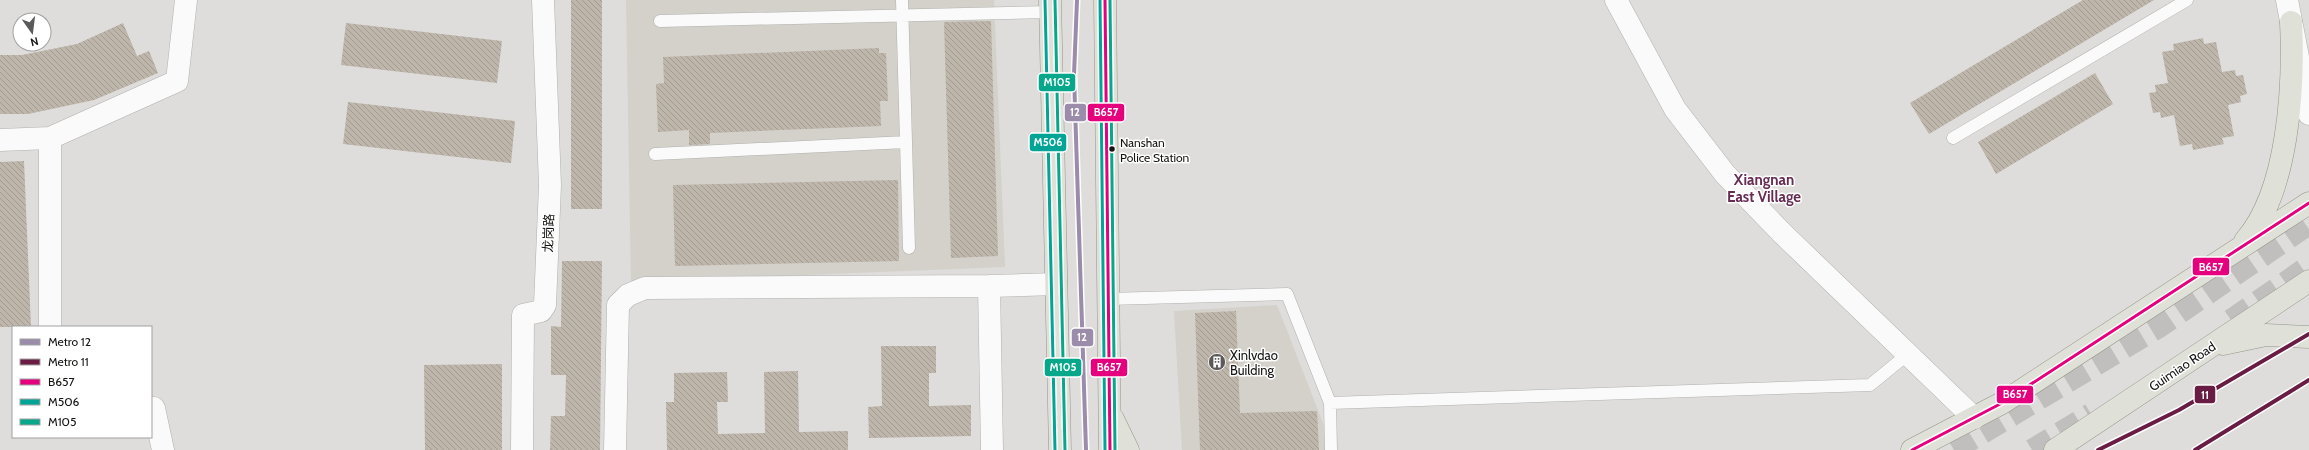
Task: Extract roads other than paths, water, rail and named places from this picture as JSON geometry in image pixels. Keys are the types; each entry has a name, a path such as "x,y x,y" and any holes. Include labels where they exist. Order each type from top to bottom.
{"main road":[{"path":"1105,0 1110,450"},
{"path":"1050,6 1060,450"},
{"path":"2236,252 2248,238 2266,206 2283,148 2292,72 2291,22"},
{"path":"1912,450 1974,418 2057,369 2309,203"},
{"name":"Guimiao Road","path":"2055,450 2309,281"},
{"path":"2202,352 2221,344 2250,337 2282,335 2309,337"},
{"path":"1109,410 1128,450"},
{"path":"1046,450 1059,416"}],"street":[{"path":"0,140 50,138 177,81 186,0"},
{"name":"龙岗路","path":"522,450 523,315 541,311 545,305 546,297 550,186 543,0"},
{"path":"1616,0 1675,109 1712,158 1752,204 1974,418"},
{"path":"2287,0 2309,114"},
{"path":"50,138 50,326"},
{"path":"615,450 618,305 628,295 645,288 989,286 1056,284"},
{"path":"989,286 992,450"},
{"path":"152,408 154,408 163,450"}],"lane":[{"path":"902,0 909,248"},
{"path":"1953,138 2187,0"},
{"path":"660,21 902,14 1050,6"},
{"path":"655,154 906,142"},
{"path":"1108,299 1287,294 1330,403 1331,450"},
{"path":"1330,403 1870,385 1908,354"}],"tunnel":[{"path":"1954,450 2159,327 2309,224"},
{"path":"2231,320 2309,266"},
{"path":"2032,450 2091,414"}],"metro line":[{"name":"12","path":"1077,0 1074,75 1086,450"},
{"name":"11","path":"2098,450 2179,410 2309,334"},
{"name":"11","path":"2195,450 2309,380"}],"place":[{"name":"Nanshan Police Station","path":"1112,149"},
{"name":"Xinlvdao Building","path":"1217,362"}],"district":[{"name":"Xiangnan East Village","path":"1764,188"}]}
